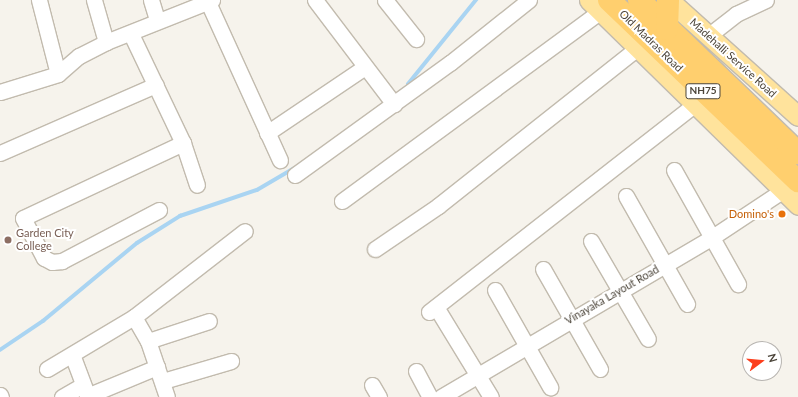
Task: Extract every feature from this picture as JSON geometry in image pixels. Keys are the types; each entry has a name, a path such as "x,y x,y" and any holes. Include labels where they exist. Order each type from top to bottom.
{"highway":[{"name":"Old Madras Road","path":"639,0 667,29 798,153"},
{"path":"667,29 668,0"},
{"name":"Old Madras Road","path":"599,4 790,186"}],"main road":[{"name":"Madehalli Service Road","path":"668,0 798,116"},
{"path":"599,4 636,49 694,105 790,186 798,205"}],"street":[{"path":"39,0 58,74"},
{"path":"94,0 106,42"},
{"path":"151,0 157,20"},
{"path":"315,0 391,100"},
{"path":"385,0 416,39"},
{"path":"295,175 391,100 529,0"},
{"path":"708,36 736,14 766,0"},
{"path":"0,91 58,74 79,56 106,42 131,34 157,20 209,1 280,160"},
{"path":"342,201 599,4"},
{"path":"131,34 183,143 197,185"},
{"path":"376,249 438,206 636,49"},
{"path":"267,133 365,67"},
{"path":"0,153 156,85"},
{"path":"491,397 478,375 433,310 694,105"},
{"path":"160,210 62,261 52,262 44,258 23,218 183,143"},
{"path":"674,170 738,284"},
{"name":"Vinayaka Layout Road","path":"441,397 621,289 711,238 790,186"},
{"path":"626,196 687,304"},
{"path":"47,370 73,357 134,317 245,231"},
{"path":"591,241 621,289 648,339"},
{"path":"543,269 600,369"},
{"path":"495,290 550,387"},
{"path":"134,317 148,341 163,381 167,397"},
{"path":"148,341 210,321"},
{"path":"73,357 86,393"},
{"path":"163,381 231,361"},
{"path":"62,397 86,393 157,367"},
{"path":"416,371 430,397"}],"waterway":[{"path":"408,84 476,0"},
{"path":"0,350 43,321 137,243 180,216 257,190 293,169"}],"place":[{"name":"Domino's","path":"782,214"},
{"name":"Garden City College","path":"8,240"}]}
